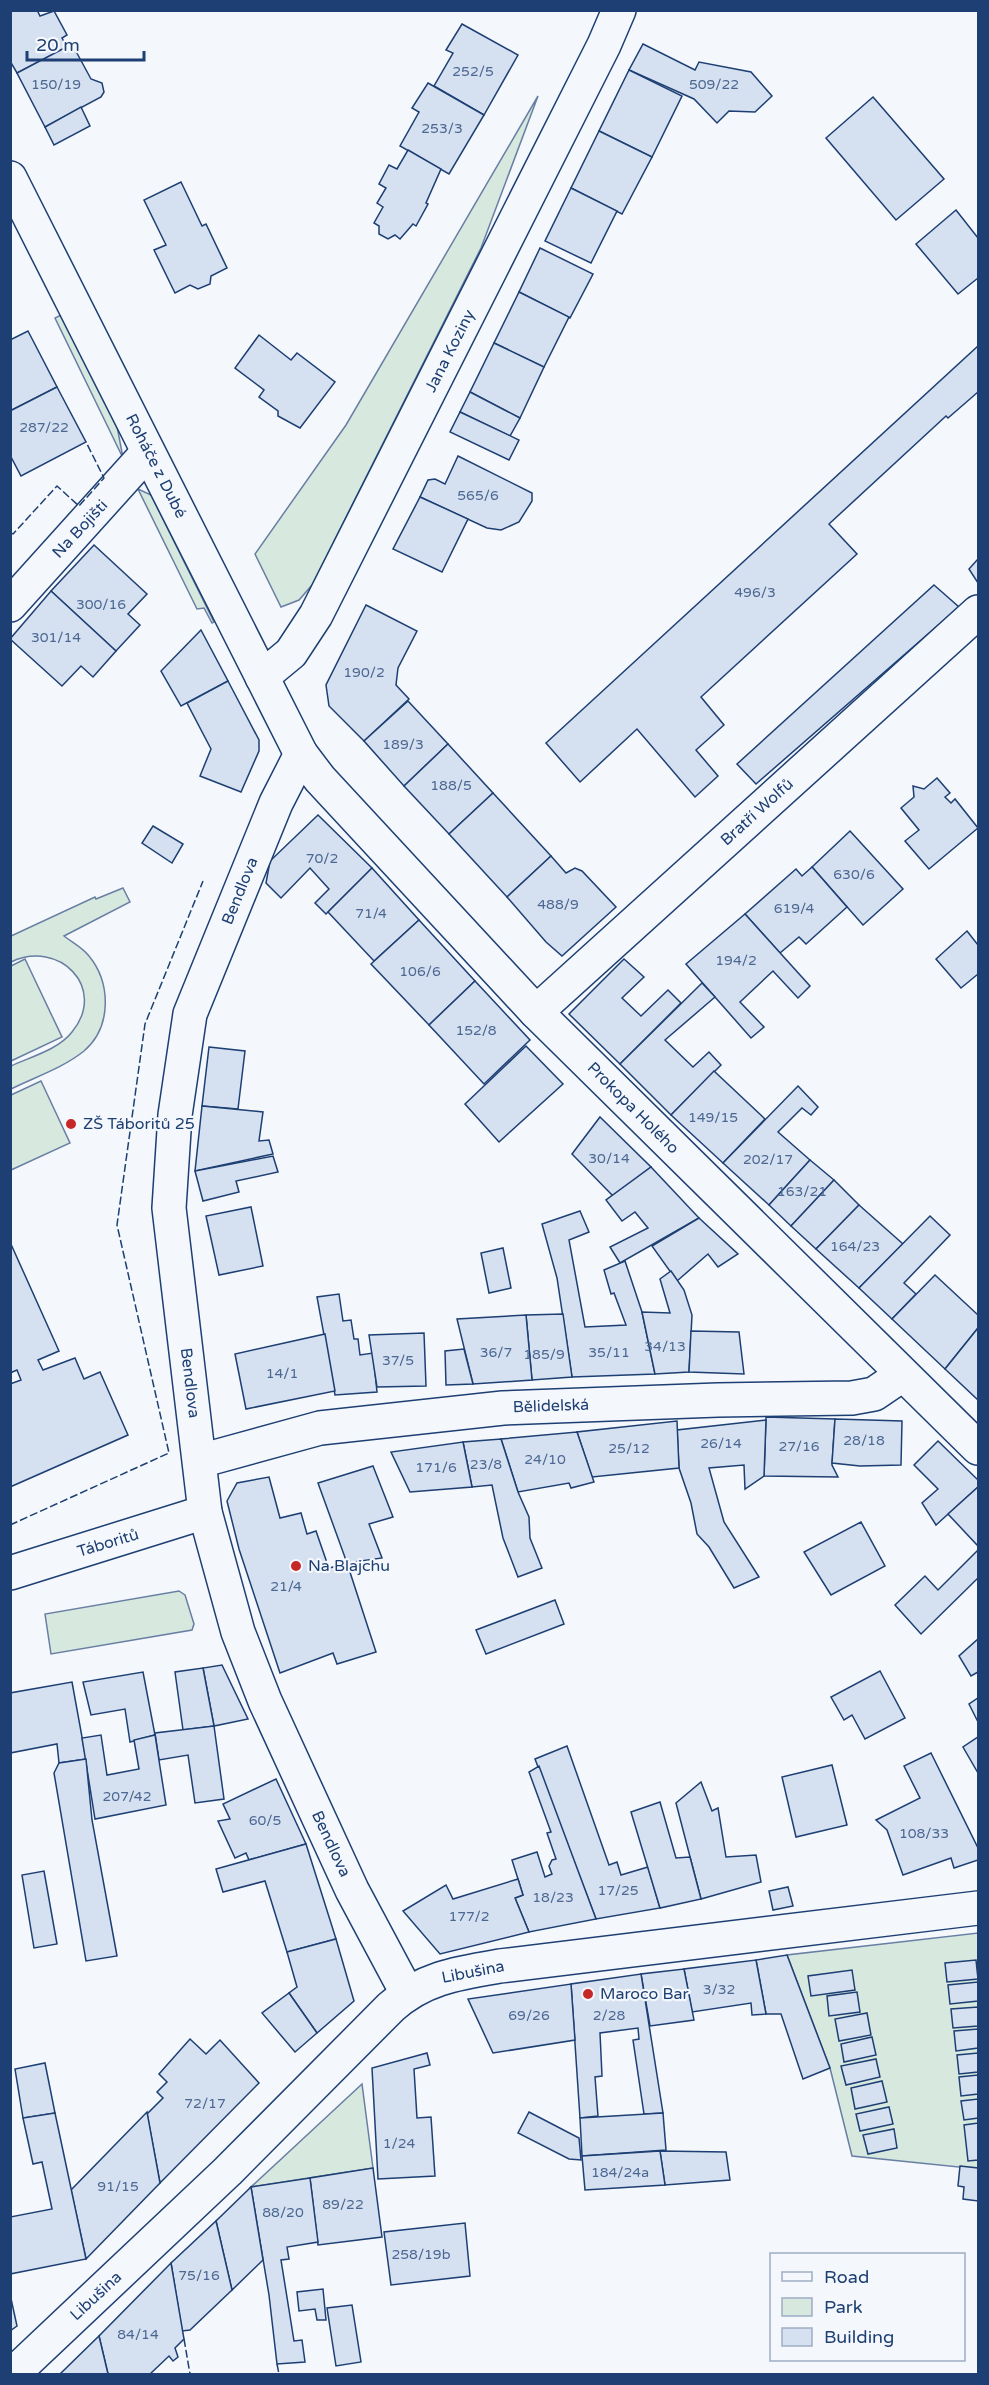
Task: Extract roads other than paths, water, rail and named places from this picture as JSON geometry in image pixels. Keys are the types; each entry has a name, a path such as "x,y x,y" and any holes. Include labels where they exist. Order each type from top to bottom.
{"street":[{"name":"Jana Koziny","path":"262,677 291,653 316,615 599,55 619,10"},
{"name":"Roháče z Dubé","path":"10,177 301,754"},
{"name":"Na Bojišti","path":"10,605 148,452"},
{"name":"Bratří Wolfů","path":"536,1012 978,612"},
{"name":"Prokopa Holého","path":"301,754 320,779 536,1012 978,1448"},
{"name":"Bendlova","path":"301,754 276,803 190,1014 175,1115 169,1208 205,1512 238,1632 265,1701 352,1890 407,1993"},
{"name":"Bělidelská","path":"200,1461 320,1428 503,1408 718,1400 852,1398 874,1394 902,1375"},
{"name":"Táboritů","path":"10,1573 205,1512"},
{"name":"Libušina","path":"13,2374 228,2171 407,1993 436,1978 500,1966 978,1908"}],"place":[{"name":"ZŠ Táboritů 25","path":"71,1124"},
{"name":"Na Blajchu","path":"296,1566"},
{"name":"Maroco Bar","path":"588,1994"}]}
